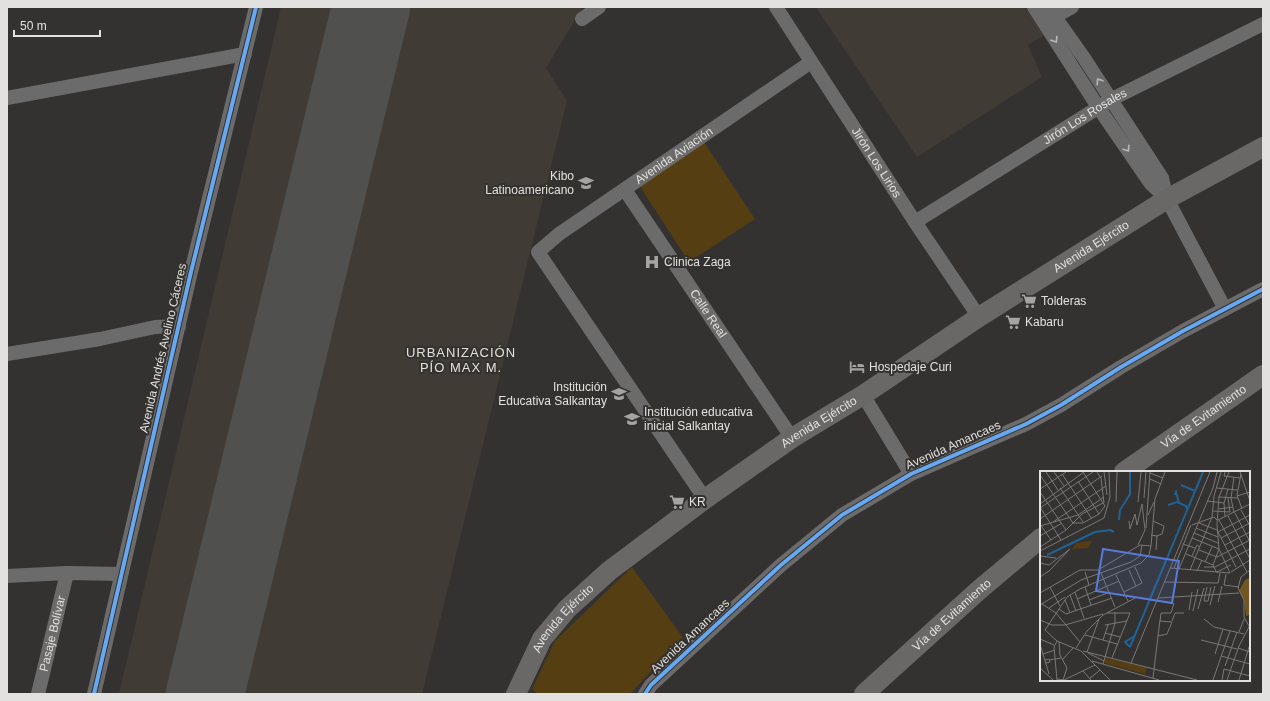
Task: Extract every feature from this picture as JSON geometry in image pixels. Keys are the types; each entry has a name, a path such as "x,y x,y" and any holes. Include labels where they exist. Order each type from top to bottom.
{"highway":[{"name":"Avenida Ejército","path":"516,694 542,639 568,609 610,571 705,499 792,438 863,395 979,317 1167,199 1263,147"},
{"name":"Vía de Evitamiento","path":"1125,471 1263,375"},
{"name":"Vía de Evitamiento","path":"864,694 979,590 1040,539"}],"street":[{"name":"Avenida Andrés Avelino Cáceres","path":"94,694 179,326 256,7"},
{"path":"582,19 599,7"},
{"name":"Jirón Los Lirios","path":"776,7 915,222 979,317"},
{"path":"1034,7 1049,15 1112,99 1162,178 1167,199 1225,309"},
{"path":"1049,15 1072,7"},
{"path":"1049,15 1098,107 1151,184 1167,199"},
{"name":"Jirón Los Rosales","path":"915,222 1112,99 1263,24"},
{"path":"7,98 245,54"},
{"name":"Avenida Aviación","path":"705,499 538,252 559,234 811,62"},
{"name":"Calle Real","path":"625,190 792,438"},
{"name":"Avenida Amancaes","path":"645,694 651,685 787,560 842,515 911,474 1026,424 1061,405 1121,367 1183,331 1263,289"},
{"path":"7,354 100,339 155,327 179,326"},
{"path":"863,395 911,474"},
{"path":"7,576 67,573 121,574"},
{"name":"Pasaje Bolívar","path":"38,694 67,573"}],"shaded area":[{"path":"281,7 583,7 546,68 567,101 422,694 119,694"},
{"path":"816,7 1026,7 1044,35 1028,45 1042,77 917,157"},
{"path":"704,142 755,219 689,262 639,185"},
{"path":"632,567 684,639 682,638 630,694 538,694 532,689 555,641"}],"runway":[{"path":"205,694 371,7"}],"cycle path":[{"path":"94,694 190,276 256,7"},
{"path":"645,694 651,685 781,565 842,515 911,474 1026,424 1061,405 1121,367 1183,331 1263,289"}],"place":[{"name":"Kibo Latinoamericano","path":"586,183"},
{"name":"Clinica Zaga","path":"652,262"},
{"name":"Tolderas","path":"1029,301"},
{"name":"Kabaru","path":"1013,322"},
{"name":"Hospedaje Curi","path":"857,367"},
{"name":"Institución Educativa Salkantay","path":"619,394"},
{"name":"Institución educativa inicial Salkantay","path":"632,419"},
{"name":"KR","path":"677,502"}],"district":[{"name":"URBANIZACIÓN PÍO MAX M.","path":"461,360"}]}
